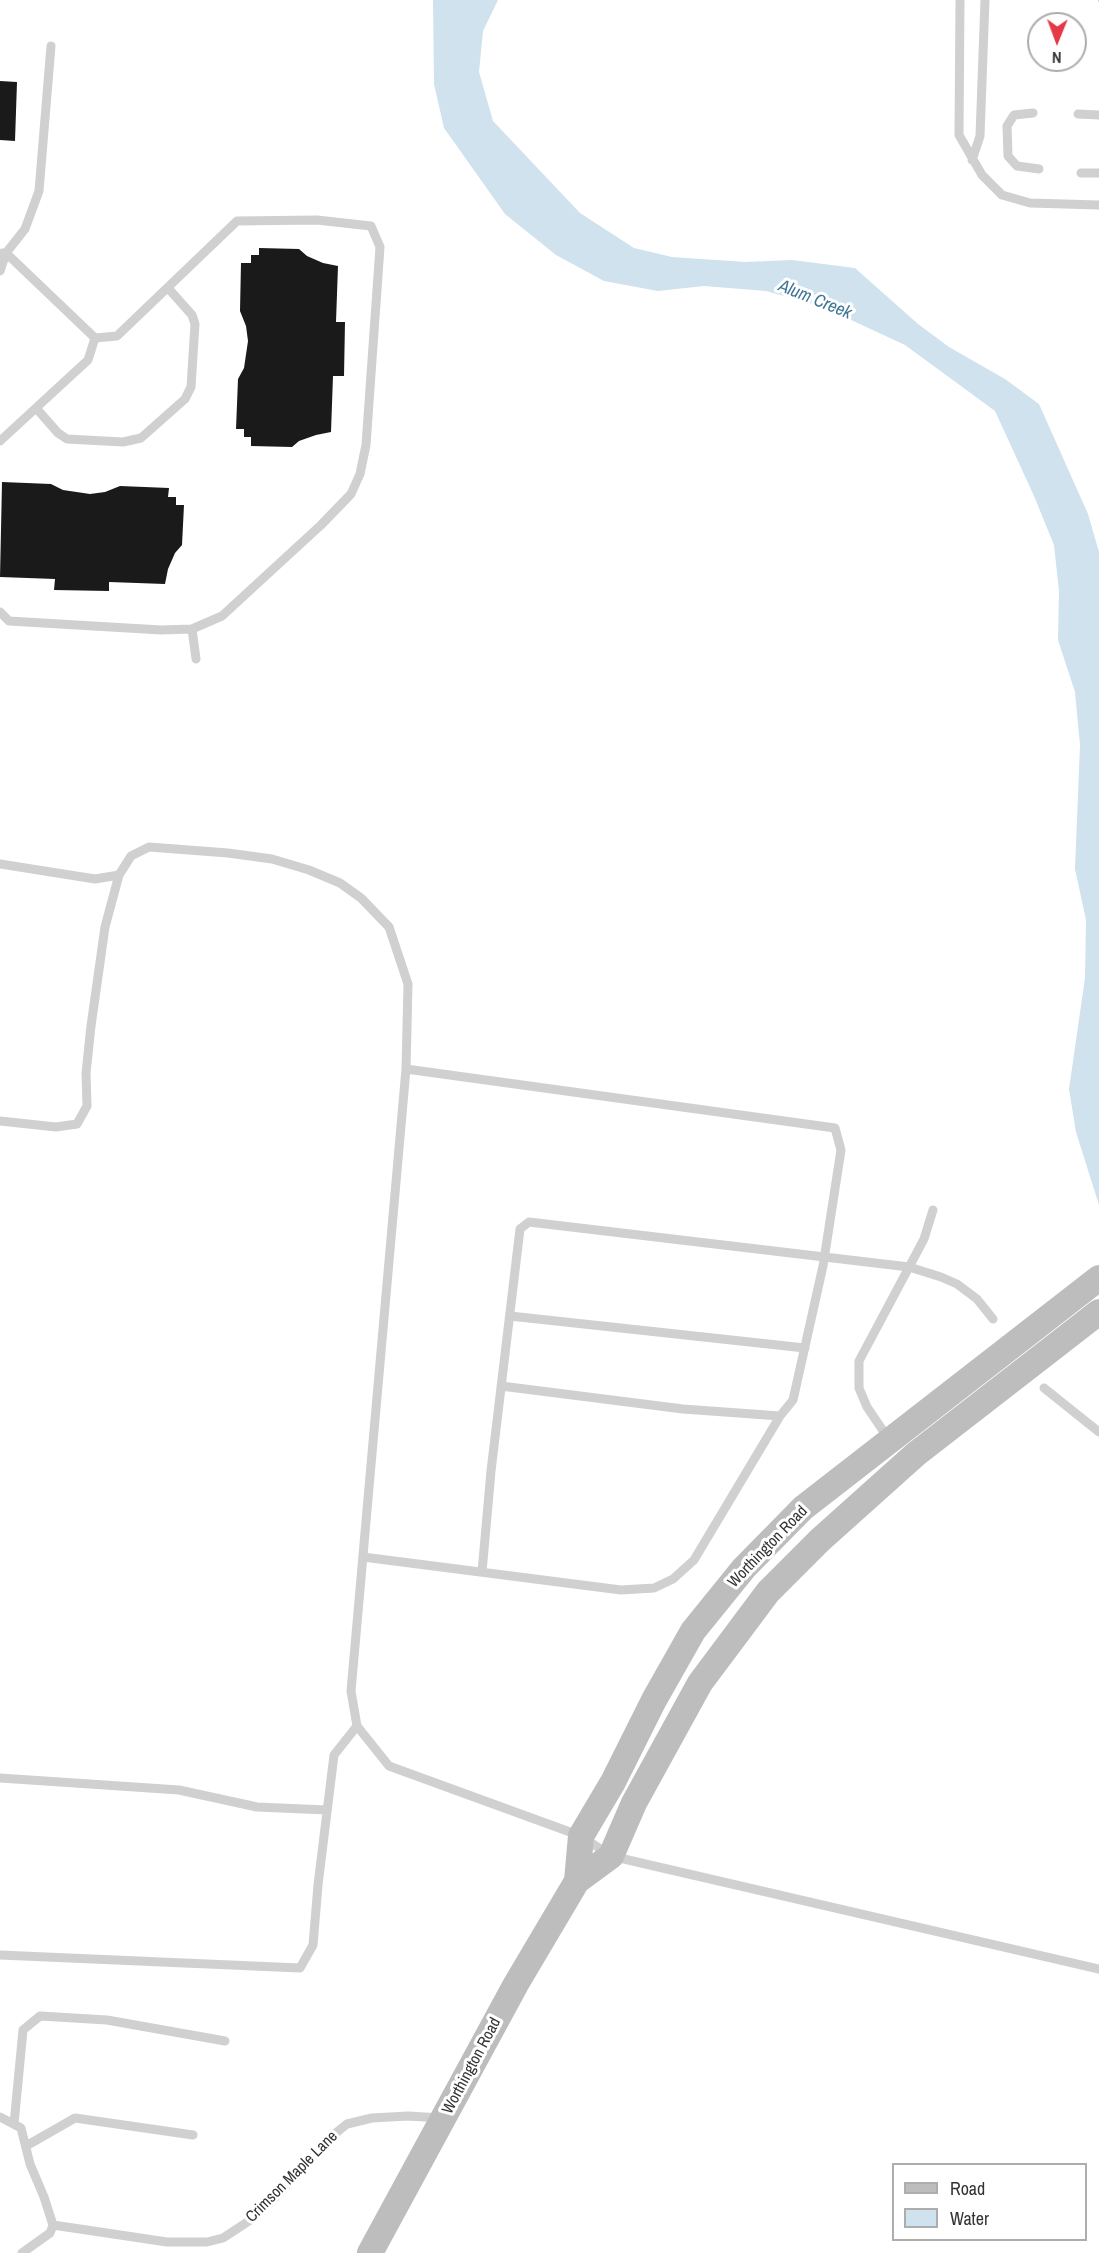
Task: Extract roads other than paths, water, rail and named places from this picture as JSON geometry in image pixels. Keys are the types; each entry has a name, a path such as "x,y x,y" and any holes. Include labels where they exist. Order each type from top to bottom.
{"main road":[{"name":"Worthington Road","path":"577,1881 581,1836 613,1782 654,1700 693,1631 744,1568 803,1508 1099,1278"},
{"name":"Worthington Road","path":"370,2253 516,1984 577,1881 611,1857 634,1803 699,1683 768,1592 819,1540 909,1460 1093,1316"},
{"path":"889,1440 909,1460"}],"lane":[{"path":"960,0 959,135 982,175 1002,195 1030,203 1099,205"},
{"path":"972,160 980,136 985,0"},
{"path":"0,271 3,253 24,229 41,181 51,46"},
{"path":"1033,113 1014,115 1007,126 1008,156 1017,166 1039,169"},
{"path":"1078,114 1099,115"},
{"path":"1081,173 1099,173"},
{"path":"0,612 9,621 161,630 192,628 222,616 321,525 351,494 360,474 366,445 380,247 371,226 317,220 237,221 117,336 95,338 3,253"},
{"path":"36,408 58,433 67,439 123,442 141,438 185,399 191,387 195,324 192,315 168,288"},
{"path":"0,441 88,360 95,338"},
{"path":"192,628 196,659"},
{"path":"0,1120 56,1127 77,1124 87,1106 86,1073 105,927 119,875 131,856 149,847 272,859 309,870 340,883 361,898 389,927 408,984 406,1069 351,1691 357,1726 389,1766 581,1836 611,1857 1099,1970"},
{"path":"0,864 95,879 119,875"},
{"path":"363,1557 621,1590 654,1588 673,1579 694,1560 780,1416 793,1400 825,1256 841,1150 835,1128 406,1069"},
{"path":"889,1440 867,1407 859,1388 859,1361 924,1239 933,1210"},
{"path":"482,1572 520,1229 530,1222 909,1267 941,1276 957,1284 977,1299 993,1319"},
{"path":"510,1316 805,1348"},
{"path":"501,1386 683,1409 780,1416"},
{"path":"1044,1388 1099,1432"},
{"path":"0,1955 300,1968 313,1945 334,1755 357,1726"},
{"path":"0,1778 179,1790 257,1807 327,1810"},
{"path":"14,2124 23,2030 40,2016 107,2020 225,2041"},
{"path":"0,2117 21,2128 53,2225 50,2233 22,2253"},
{"name":"Crimson Maple Lane","path":"53,2225 167,2242 207,2242 223,2238 255,2217 332,2136 347,2124 381,2117 444,2118"},
{"path":"26,2146 75,2118 193,2135"}],"water":[{"name":"Alum Creek","path":"433,0 498,0 483,31 479,72 493,121 580,213 634,248 672,257 745,262 792,260 855,268 918,324 949,347 1005,379 1039,404 1088,514 1099,552 1099,1205 1076,1132 1069,1089 1085,978 1086,920 1075,869 1080,745 1075,692 1058,640 1059,591 1054,545 995,411 905,345 823,307 766,291 704,286 658,291 604,281 556,255 505,214 444,128 434,84"}]}
